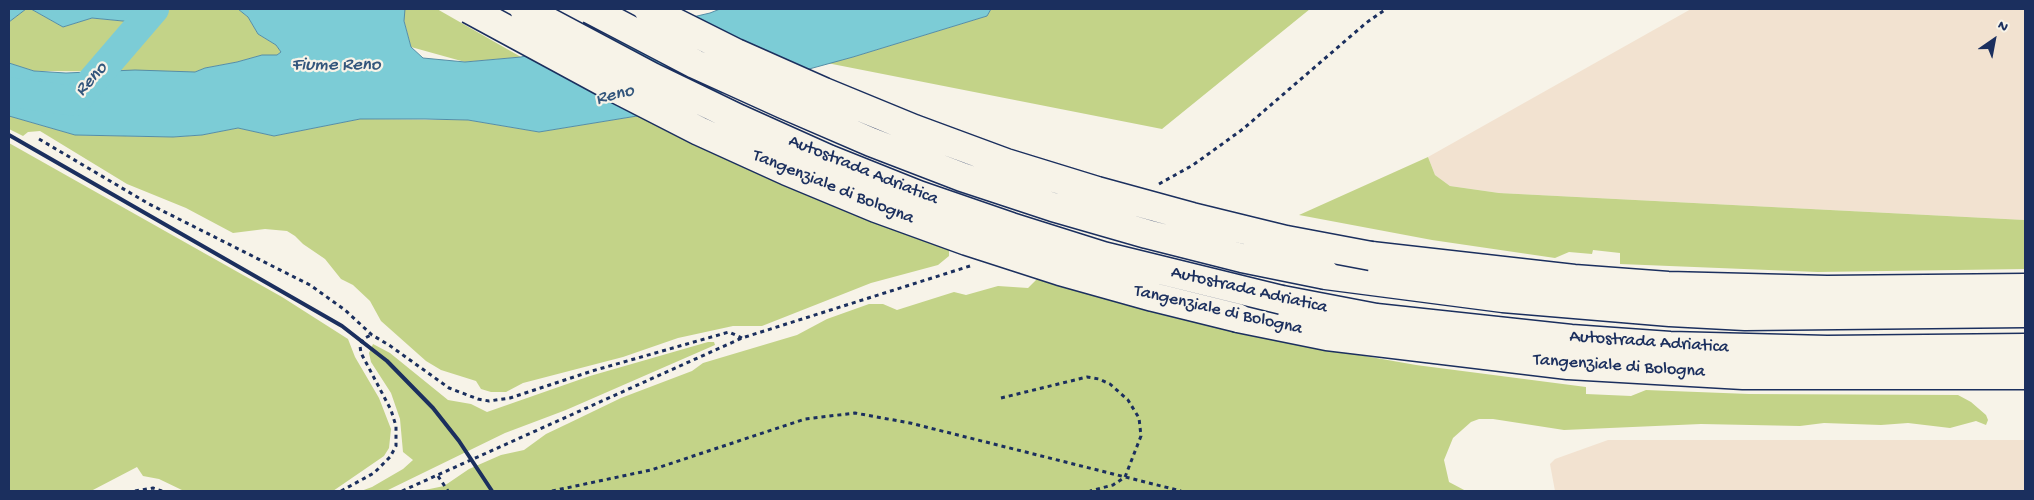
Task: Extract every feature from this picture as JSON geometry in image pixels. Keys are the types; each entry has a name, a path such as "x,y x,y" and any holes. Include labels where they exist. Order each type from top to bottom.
{"highway":[{"name":"Tangenziale di Bologna","path":"468,9 613,88 699,131 787,171 876,208 967,241 1060,271 1238,318 1326,336 1578,366 1743,375 2025,375"},
{"name":"Autostrada Adriatica","path":"524,9 652,77 730,115 828,159 918,195 1103,256 1282,300 1376,318 1571,339 1670,346 1827,350 2025,348"},
{"name":"Autostrada Adriatica","path":"590,9 695,64 783,104 871,142 962,177 1147,234 1242,258 1326,275 1503,298 1670,312 1745,316 2025,314"},
{"path":"648,9 736,53 824,92 914,129 1006,163 1097,191 1286,240 1370,256 1574,279 1668,286 1827,290 2025,288"}],"path":[{"path":"1159,184 1193,165 1244,129 1359,28 1386,9"},
{"path":"38,139 149,204 310,285 345,310 372,335 389,344 449,388 489,401 510,398 592,371 729,332 742,338"},
{"path":"402,491 438,476 507,442 742,338 970,266"},
{"path":"341,491 374,473 390,458 396,446 396,426 391,410 360,346 363,339 372,335"},
{"path":"1001,398 1087,377 1099,379 1110,384 1136,409 1141,436 1125,477 1113,485 1090,491"},
{"path":"552,491 652,470 805,419 840,413 855,413 910,423 1181,491"},
{"path":"438,476 448,491"},
{"path":"135,491 153,488 162,491"}],"shaded area":[{"path":"1691,9 2025,9 2025,220 1499,193 1450,186 1435,175 1428,157"},
{"path":"1608,440 2025,440 2025,491 1555,491 1550,464 1555,459"}],"green space":[{"path":"26,9 31,9 63,27 92,18 133,22 145,19 166,9 238,9 248,17 258,34 276,45 281,52 277,55 262,55 195,72 34,71 9,63 9,22"},
{"path":"401,9 437,9 521,57 465,62 411,47"},
{"path":"991,9 1310,9 1162,129 827,63 853,57 987,16"},
{"path":"9,116 75,135 173,137 202,135 238,128 274,136 360,119 468,120 539,132 637,116 757,173 874,222 949,249 949,256 938,265 871,283 762,326 733,326 678,338 623,357 523,383 506,392 491,392 481,389 476,381 441,370 426,361 381,321 370,301 353,285 341,279 325,259 287,231 265,229 233,233 186,208 127,184 40,131 28,132 23,136 9,129"},
{"path":"9,143 282,297 348,339 355,357 379,398 391,429 389,448 384,456 333,491 184,491 159,479 143,476 137,467 91,491 9,491"},
{"path":"1428,157 1435,175 1450,186 1499,193 2025,220 2025,269 1818,272 1620,264 1620,253 1593,250 1592,254 1569,252 1555,258 1432,240 1299,215"},
{"path":"1038,278 1126,304 1257,337 1416,365 1586,387 1586,394 1631,396 1646,390 1749,394 1958,395 1971,402 1986,415 1988,420 1986,425 1976,421 1950,428 1908,423 1881,425 1824,423 1800,426 1701,424 1564,430 1493,419 1479,419 1471,422 1453,438 1444,460 1449,482 1466,491 420,491 444,486 469,469 501,455 524,450 546,434 621,398 692,371 703,363 797,335 827,319 869,304 883,304 897,310 954,292 966,295 998,286 1028,288"},
{"path":"708,342 714,342 715,345 566,410 505,433 386,491 361,491 372,487 403,469 413,460 403,452 400,419 391,393 371,362 369,353 373,344 390,353 448,400 471,404 487,412 590,376"}],"water":[{"path":"9,9 26,9 9,22"},
{"path":"31,9 166,9 145,19 133,22 92,18 63,27"},
{"name":"Fiume Reno","path":"238,9 405,9 404,21 411,47 423,58 465,62 521,57 710,13 720,9 991,9 987,16 853,57 637,116 539,132 468,120 360,119 274,136 238,128 202,135 173,137 75,135 9,116 9,63 34,71 66,73 135,70 195,72 262,55 277,55 281,52 276,45 258,34 248,17"}],"waterway":[{"name":"Reno","path":"9,92 75,101 154,9"}],"railway":[{"path":"9,135 342,326 387,361 433,408 459,441 492,491"}]}
